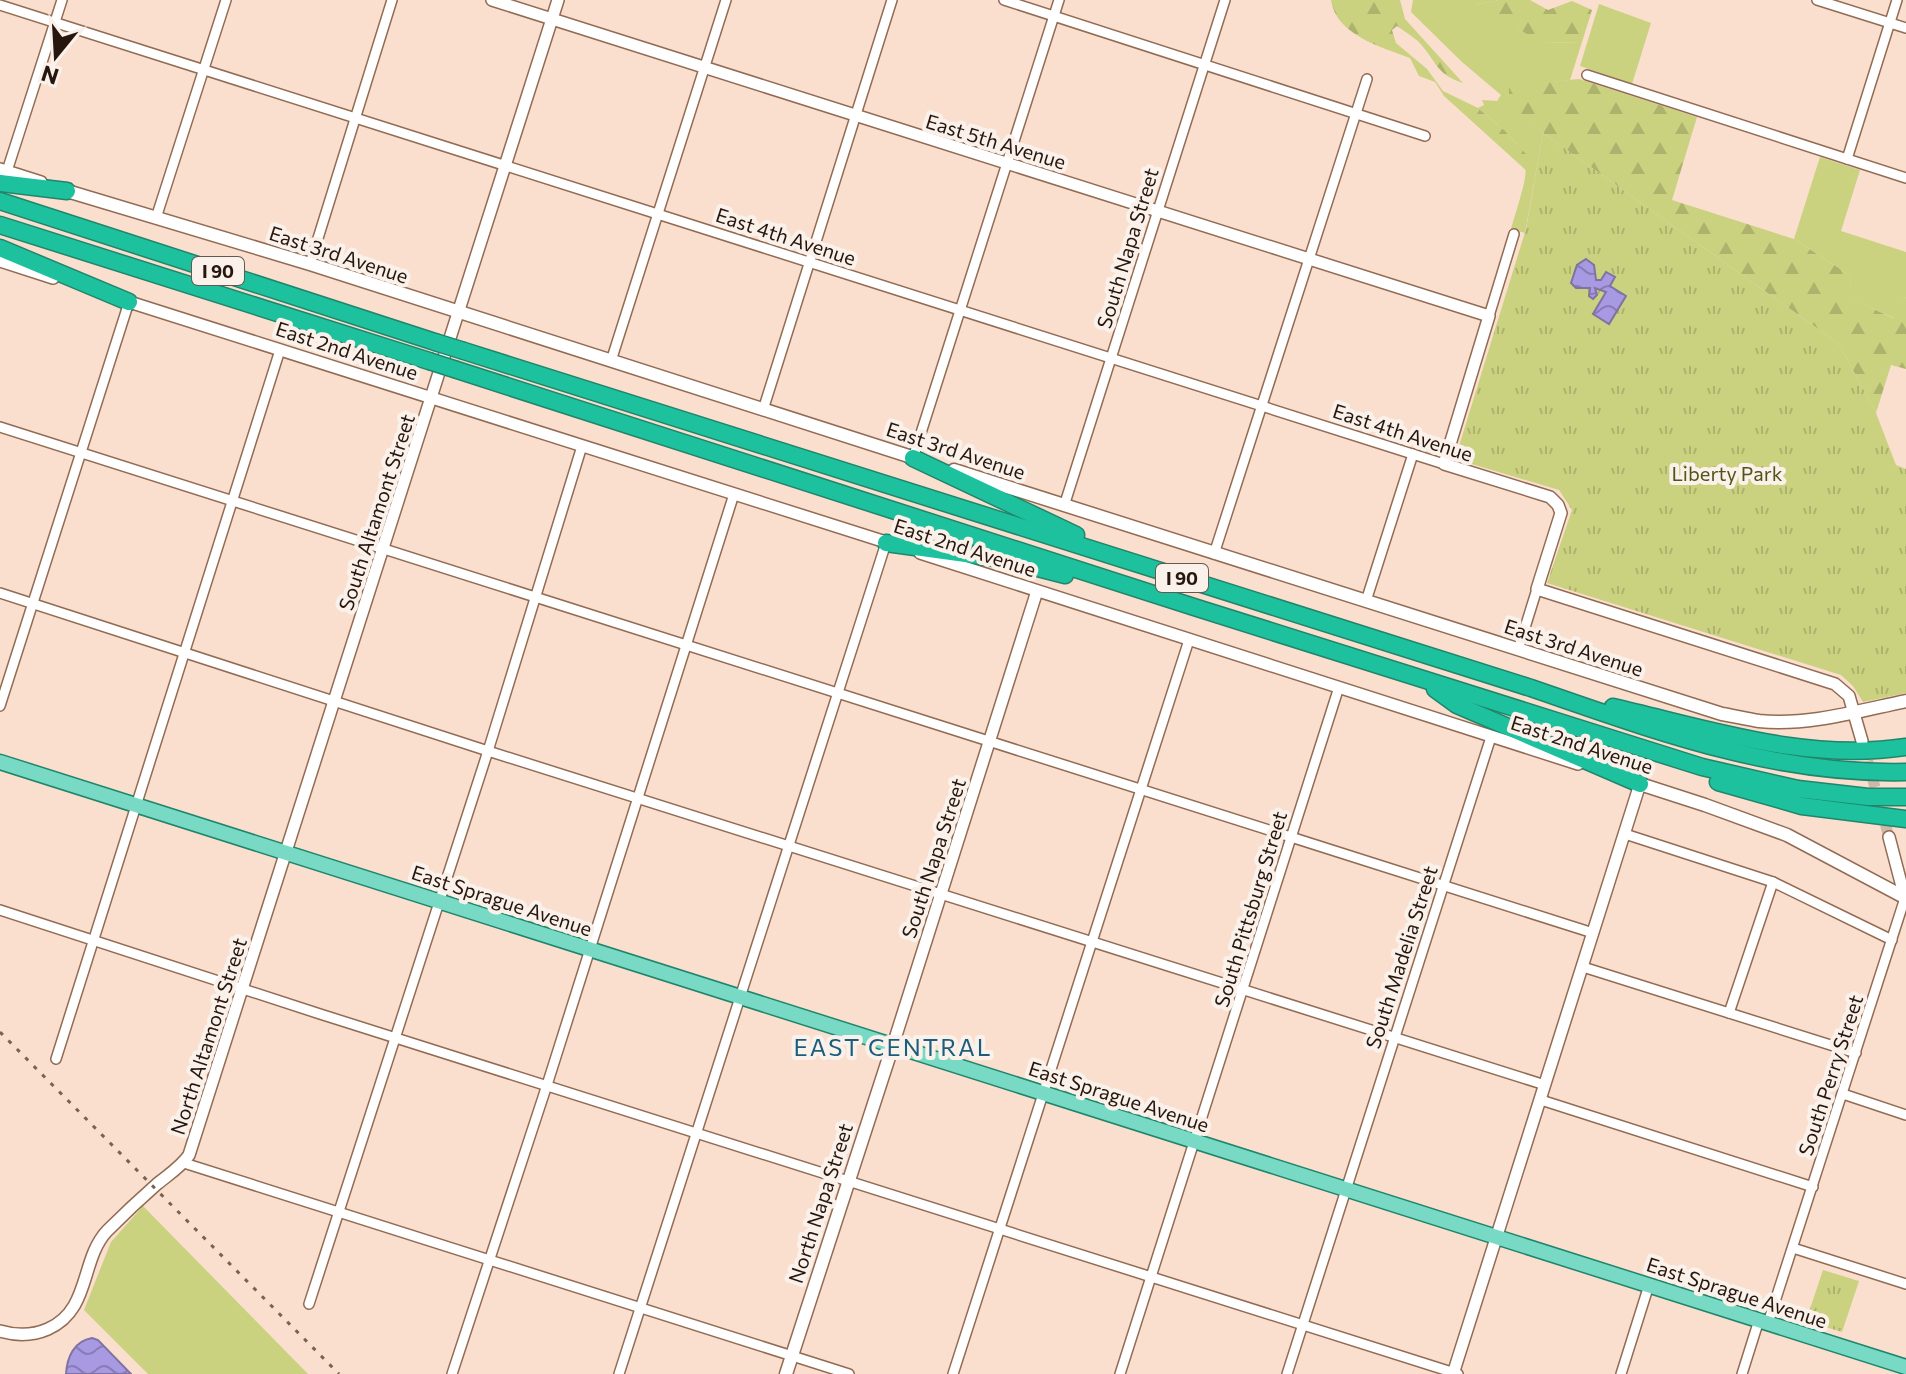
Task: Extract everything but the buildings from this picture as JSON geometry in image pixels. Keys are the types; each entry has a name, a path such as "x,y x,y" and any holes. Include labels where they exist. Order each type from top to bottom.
{"highway":[{"path":"2,175 67,191"},
{"name":"I 90","path":"0,201 435,342 1531,688 1653,730 1754,758 1826,770 1906,772"},
{"name":"I 90","path":"0,225 1724,773 1785,787 1848,795 1906,797"},
{"path":"0,248 129,302"},
{"path":"913,458 1128,560"},
{"path":"886,543 1002,559 1069,576 1109,579"},
{"path":"1421,679 1457,705 1640,784"},
{"path":"1531,688 1791,747 1862,752 1906,747"},
{"path":"1628,744 1671,768 1767,797 1802,806 1906,819"}],"main road":[{"name":"East 3rd Avenue","path":"67,191 310,264 458,314 1707,709 1760,721 1800,721 1906,701"},
{"name":"East Sprague Avenue","path":"0,762 1906,1367"},
{"name":"East 2nd Avenue","path":"1640,784 1787,835 1906,898"},
{"name":"North Napa Street","path":"786,1374 893,1045"}],"street":[{"path":"2,175 62,0"},
{"path":"156,218 226,0"},
{"path":"310,264 392,0"},
{"name":"East 5th Avenue","path":"492,0 1489,316"},
{"name":"South Altamont Street","path":"286,853 558,0"},
{"path":"611,361 726,0"},
{"path":"763,410 892,0"},
{"path":"1004,0 1425,136"},
{"path":"913,458 1059,0"},
{"name":"South Napa Street","path":"1064,506 1225,0"},
{"path":"1817,0 1906,28"},
{"path":"1847,159 1897,0"},
{"name":"East 4th Avenue","path":"0,5 1550,497 1561,513 1537,589"},
{"path":"1587,75 1906,178"},
{"path":"1214,554 1367,79"},
{"path":"1444,464 1514,234"},
{"name":"East 2nd Avenue","path":"0,261 1640,784"},
{"path":"0,706 129,302"},
{"path":"56,1059 280,350"},
{"path":"0,427 1593,933"},
{"path":"309,1304 440,902 582,446"},
{"path":"1366,601 1413,454"},
{"path":"452,1374 734,494"},
{"path":"619,1374 886,543"},
{"path":"1518,650 1537,589 1835,684 1849,696 1862,741"},
{"name":"South Napa Street","path":"893,1045 1037,591"},
{"path":"0,593 488,751 1545,1085"},
{"path":"953,1374 1189,640"},
{"name":"South Pittsburg Street","path":"1120,1374 1339,687"},
{"name":"South Madelia Street","path":"1287,1374 1491,737"},
{"path":"0,910 1455,1374 1640,784"},
{"path":"1625,834 1773,882 1892,940"},
{"path":"1889,837 1906,898"},
{"name":"North Altamont Street","path":"0,1331 27,1335 54,1326 68,1315 78,1301 102,1237 150,1190 184,1163 286,853"},
{"path":"1729,1013 1773,882"},
{"name":"South Perry Street","path":"1742,1374 1793,1248 1906,898"},
{"path":"1583,967 1856,1053"},
{"path":"1843,1094 1906,1115"},
{"path":"1541,1100 1813,1187"},
{"path":"184,1163 849,1374"},
{"path":"1793,1248 1906,1284"},
{"path":"1621,1374 1649,1285"}],"green space":[{"path":"1331,0 1400,0 1405,19 1463,83 1444,73 1418,42 1397,26 1392,30 1396,43 1427,69 1443,91 1478,108 1505,131 1526,154 1528,172 1444,96 1435,82 1419,76 1410,58 1351,31 1341,22"},
{"path":"1413,0 1499,0 1476,5 1490,22 1517,28 1541,43 1582,42 1570,80 1509,87 1510,103 1543,133 1525,233 1511,229 1523,187 1525,160 1511,138 1478,108 1484,105 1482,100 1497,101 1501,95 1411,12"},
{"path":"1499,0 1530,0 1548,10 1572,1 1592,10 1582,42 1540,43 1517,28 1507,38 1490,22 1465,21 1476,5"},
{"path":"1599,4 1651,23 1632,84 1580,66"},
{"path":"1579,79 1697,117 1672,200 1794,239 1851,276 1850,298 1893,318 1906,297 1906,369 1891,365 1876,413 1839,344 1543,133 1509,103 1509,86"},
{"name":"Liberty Park","path":"1543,133 1839,344 1876,413 1896,465 1906,469 1906,693 1863,702 1841,675 1547,583 1572,510 1559,490 1455,459 1526,229"},
{"path":"1820,157 1860,170 1841,231 1906,252 1906,297 1894,318 1849,298 1851,276 1794,239"},
{"path":"143,1206 308,1374 148,1374 84,1310 111,1242"},
{"path":"1823,1270 1859,1281 1842,1332 1806,1321"}],"water":[{"path":"1586,259 1594,265 1596,280 1601,280 1606,272 1615,277 1610,286 1626,296 1609,324 1593,314 1606,292 1595,288 1597,295 1593,299 1589,296 1590,288 1576,288 1571,283 1577,265"},
{"path":"92,1338 98,1340 131,1374 66,1374 73,1351 80,1342"}],"tunnel":[{"path":"1863,745 1889,837"}],"railway":[{"path":"0,1032 339,1374"}],"district":[{"name":"EAST CENTRAL","path":"893,1046"}]}
